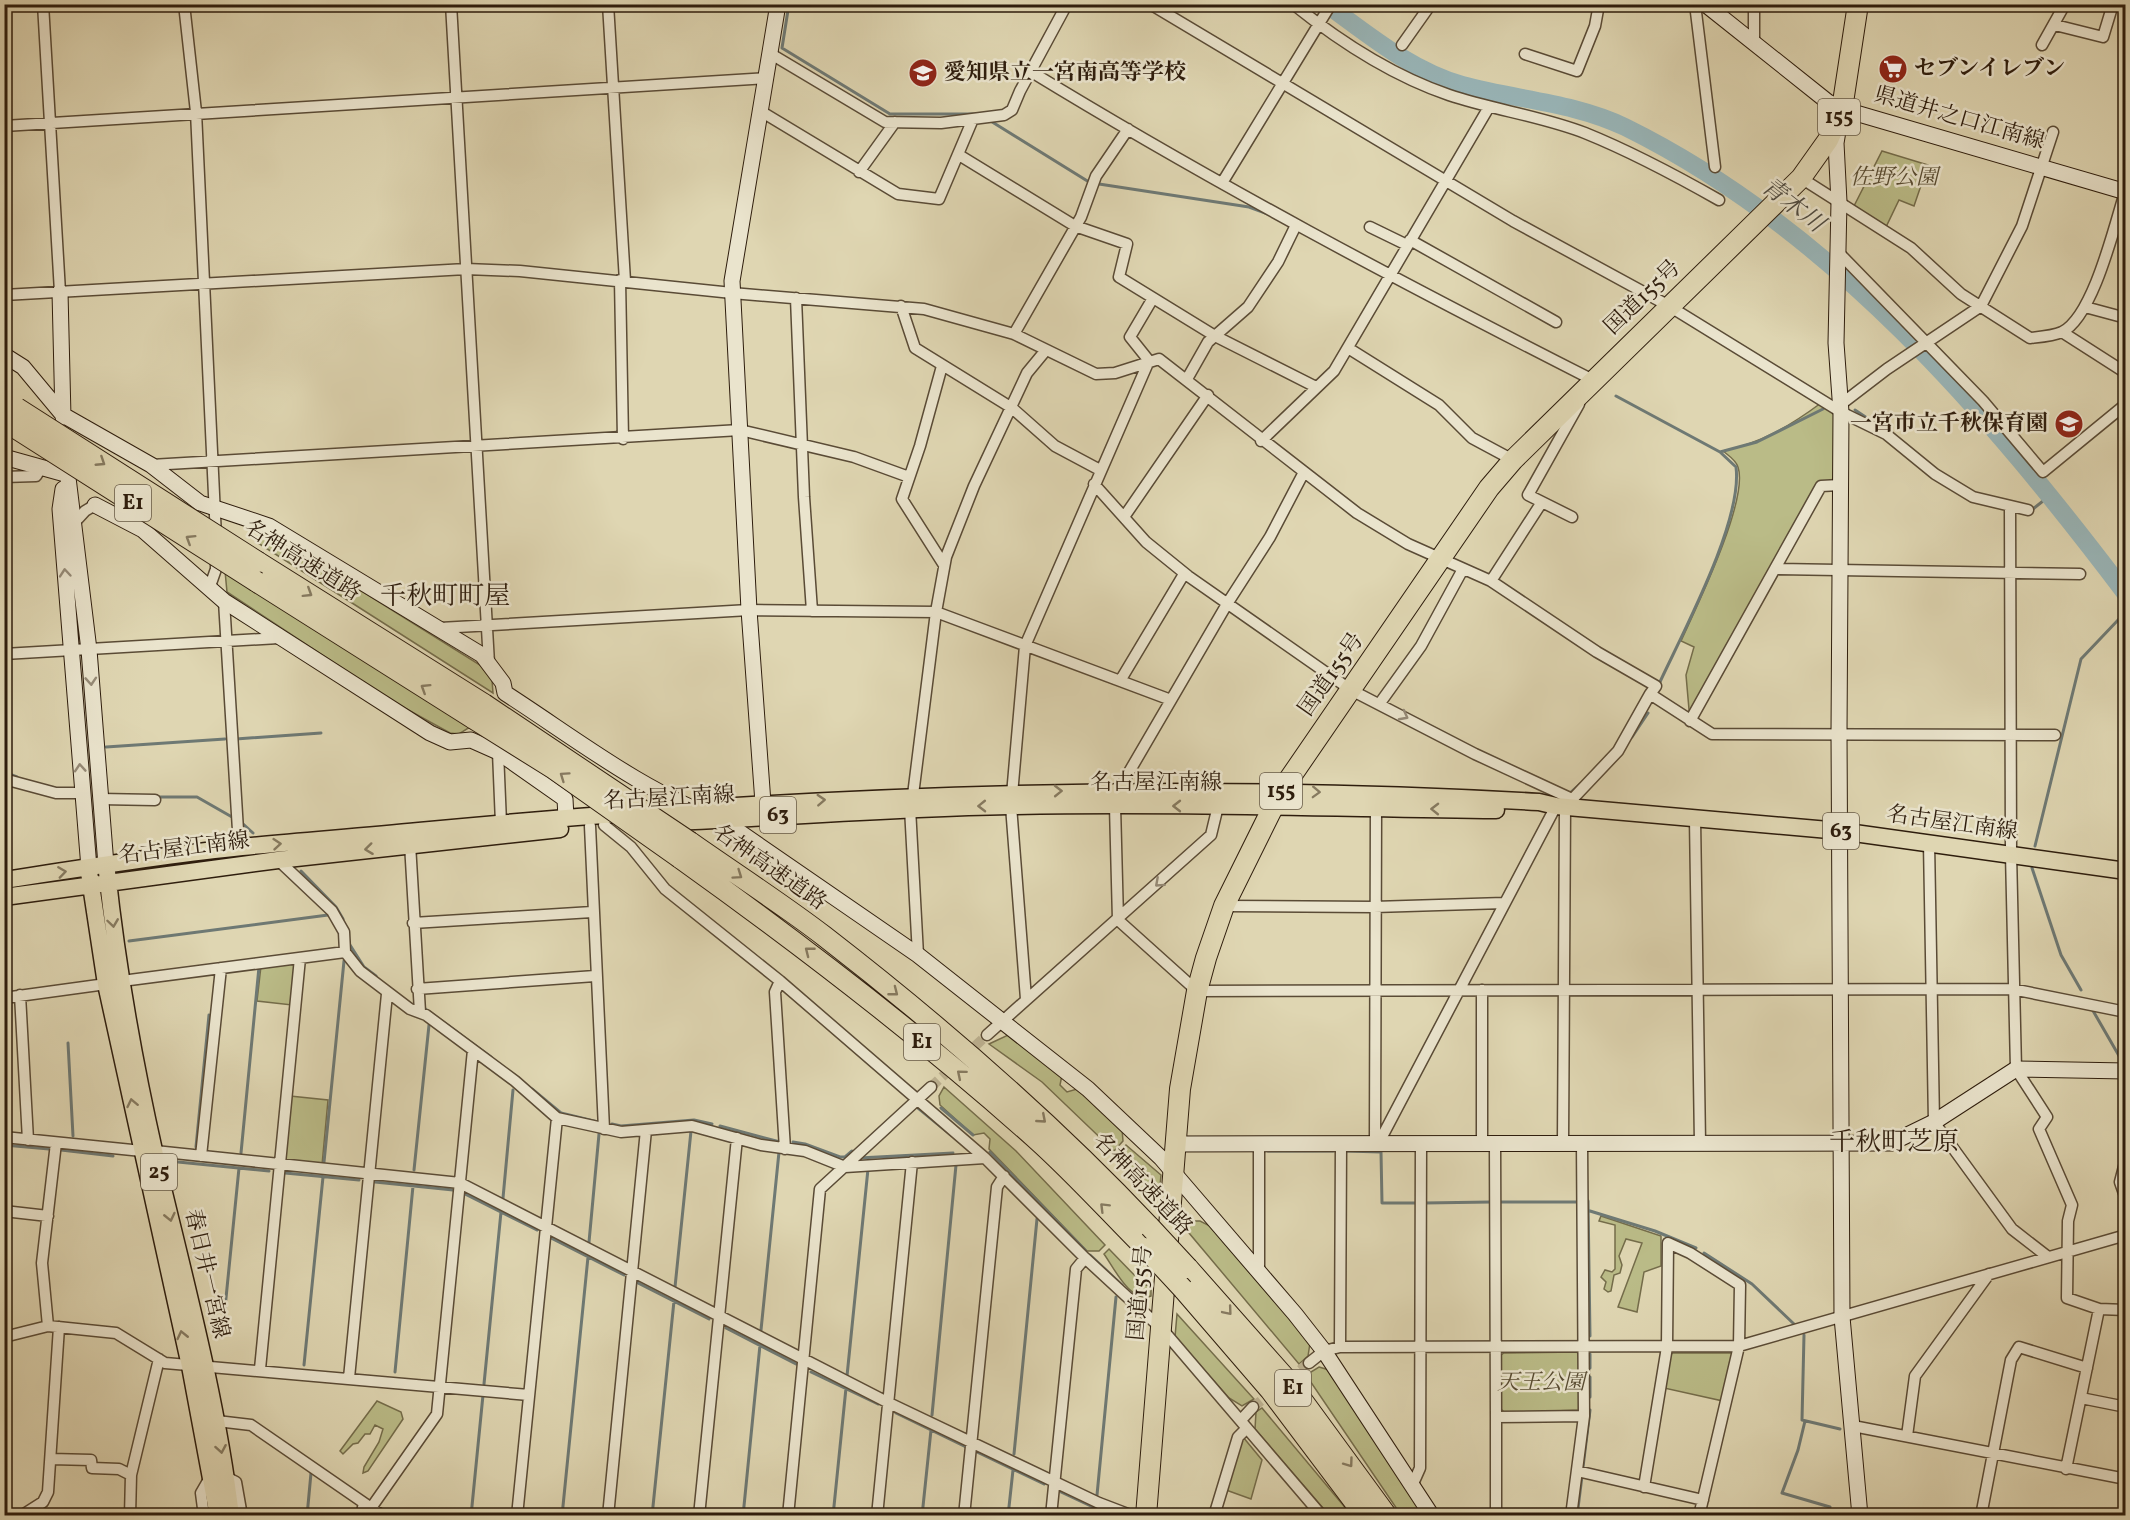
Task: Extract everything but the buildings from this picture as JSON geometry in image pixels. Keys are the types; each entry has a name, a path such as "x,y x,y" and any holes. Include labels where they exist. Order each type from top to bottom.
{"highway":[{"name":"国道155号","path":"1146,1515 1174,1176 1174,1144 1187,1038 1197,991 1224,906 1278,797 1470,514 1513,460 1801,178 1828,140 1842,110 1858,4"},
{"name":"名神高速道路","path":"9,413 479,711 685,850 822,935 909,1004 1049,1126 1150,1227 1289,1382 1387,1515"},
{"name":"名神高速道路","path":"685,850 961,1074 1037,1140 1183,1289 1270,1390 1365,1515"}],"main road":[{"name":"名古屋江南線","path":"4,897 90,876 239,847 501,823 763,803 1011,799 1422,795 1539,802 1695,819 1839,831 2126,871"},
{"name":"名古屋江南線","path":"1117,798 1218,806 1278,797 1376,808 1537,811 1564,804"},
{"name":"名古屋江南線","path":"107,873 278,860 410,844 597,826 722,820 911,801"},
{"name":"春日井一宮線","path":"107,873 114,983"},
{"name":"名古屋江南線","path":"4,880 90,876"},
{"name":"春日井一宮線","path":"90,876 219,1475 231,1515"},
{"name":"春日井一宮線","path":"197,1367 217,1421 218,1515"}],"street":[{"path":"43,4 60,292 65,476 60,509 90,876"},
{"path":"184,4 196,112 215,463 216,569 209,589"},
{"path":"451,4 489,663"},
{"path":"608,4 623,281 623,439"},
{"path":"763,803 749,610 732,281 762,112 778,4"},
{"path":"771,54 885,122 941,123 1004,115 1012,110 1030,71 1067,4"},
{"path":"1150,4 1444,181 1668,306 1886,434 1935,474 1973,497 2028,510"},
{"path":"1293,4 1319,24 1383,65 1415,81 1489,106 1539,118 1583,133 1662,168 1719,200"},
{"path":"1222,183 1331,4"},
{"path":"1402,45 1431,4"},
{"path":"1525,54 1577,71 1595,26 1599,4"},
{"path":"1695,4 1715,167"},
{"name":"県道井之口江南線","path":"1705,4 1842,110 2125,191"},
{"path":"1754,4 1754,43"},
{"path":"2042,45 2065,4"},
{"path":"2055,25 2103,37 2113,4"},
{"path":"1030,71 1296,225 1593,380 1528,495 1572,517"},
{"path":"4,126 196,112 767,78"},
{"path":"1261,441 1334,370 1489,106"},
{"path":"1842,110 1836,143 1839,202 1836,344 1840,408 1839,831 1842,988 1842,1317 1860,1515"},
{"path":"762,112 898,194 939,199 973,119"},
{"path":"859,172 895,122"},
{"path":"1014,334 1076,226 1096,176 1128,129"},
{"path":"1840,408 1928,342 1981,306 2022,226 2053,132"},
{"path":"958,156 1076,226 1127,244 1119,277 1215,336 1316,387"},
{"path":"1801,178 1911,248 1961,294 2030,338 2062,332 2085,307 2104,259 2125,191"},
{"path":"1187,379 1208,342 1248,308 1278,262 1296,225"},
{"path":"1370,227 1409,243 1556,322"},
{"path":"1839,256 1928,342 1983,400 2043,472 2126,404"},
{"path":"4,295 466,269 924,309 1014,334 1096,374 1115,373 1159,359 1208,395 1261,441 1357,513 1408,544 1491,581 1598,652 1656,686 1618,751 1564,804 1504,903 1376,1144"},
{"path":"796,298 812,610"},
{"path":"1149,363 1130,337 1153,298"},
{"path":"901,306 915,348 1012,408 1055,446 1100,470"},
{"path":"2085,307 2126,318"},
{"path":"2062,332 2126,373"},
{"path":"1348,348 1439,405 1472,438 1513,460"},
{"path":"918,955 911,801 944,565 974,486 1028,373 1046,350"},
{"path":"4,355 23,367 63,415 151,465 200,503 268,526 482,655 503,683 505,693 644,784 691,808 722,820 918,955 1089,1089 1161,1158 1174,1176 1259,1271 1324,1351 1432,1515"},
{"path":"1026,999 1011,799 1025,646 1100,470 1149,363"},
{"path":"942,366 920,446 902,499 944,565"},
{"path":"1124,517 1208,395"},
{"path":"151,465 623,439 740,430 854,457 909,477"},
{"path":"4,457 65,476"},
{"path":"4,477 36,476 41,468"},
{"path":"1304,472 1270,537 1227,603 1117,798 1118,920 1197,991 2012,989 2126,1012"},
{"path":"65,476 89,650 107,873"},
{"path":"1094,484 1146,542 1184,574 1352,690 1380,702 1564,804"},
{"path":"1690,721 1777,569 1821,486 1840,485"},
{"path":"69,493 84,504 95,505 143,530 224,602 430,733 450,742 471,740 498,752 565,799 566,818"},
{"path":"1491,581 1542,502"},
{"path":"73,524 85,511 95,505"},
{"path":"2010,507 2012,989 2016,1069 2047,1117 2039,1130 2072,1205 2068,1221 2067,1298 2099,1309 2126,1310"},
{"path":"1380,702 1421,646 1463,569"},
{"path":"1777,569 2080,574"},
{"path":"1120,681 1184,574"},
{"path":"224,602 239,847"},
{"path":"440,628 749,610 936,612 1171,700"},
{"path":"4,654 279,638"},
{"path":"471,740 505,693"},
{"path":"1650,694 1712,734 2055,735"},
{"path":"498,752 501,823"},
{"path":"4,779 56,793 82,793"},
{"path":"100,799 155,800"},
{"path":"1563,1143 1564,804"},
{"path":"987,1035 1211,835 1218,806"},
{"path":"1376,808 1374,907 1376,1144"},
{"path":"1695,819 1700,1143"},
{"path":"604,1129 592,912 597,826 631,847 665,889 780,981 918,1097 1004,1176 1085,1258 1162,1330 1322,1515"},
{"path":"1929,843 1934,1122 2012,1229 2048,1257"},
{"path":"410,844 420,1012"},
{"path":"278,860 332,911 344,932 345,952 360,971 387,994 410,1009 420,1012 473,1050 557,1118 621,1132 693,1126 785,1149 805,1151 845,1167 985,1158"},
{"path":"1224,906 1374,907 1504,903"},
{"path":"413,923 592,912"},
{"path":"4,998 345,952"},
{"path":"260,1370 300,958"},
{"path":"201,1156 220,968"},
{"path":"417,989 595,976"},
{"path":"780,981 775,992 785,1149"},
{"path":"1482,990 1496,1347 1496,1515"},
{"path":"349,1378 387,994"},
{"path":"20,995 28,1140"},
{"path":"361,1515 437,1414 473,1050"},
{"path":"1174,1144 1892,1143 1934,1122 2016,1069 2126,1071"},
{"path":"788,1515 820,1189 931,1087"},
{"path":"517,1515 557,1118"},
{"path":"608,1515 646,1130"},
{"path":"4,1137 460,1184 889,1403 1054,1482 1133,1515"},
{"path":"699,1515 737,1138"},
{"path":"21,1515 43,1502 48,1492 54,1327 42,1263 56,1143"},
{"path":"1571,1515 1584,1416 1582,1143"},
{"path":"1259,1144 1259,1271"},
{"path":"1340,1347 1341,1144"},
{"path":"1412,1485 1420,1468 1421,1144"},
{"path":"2126,1159 2120,1182 2126,1199"},
{"path":"877,1515 912,1162"},
{"path":"964,1515 997,1187 1004,1176"},
{"path":"4,1211 48,1216"},
{"path":"1310,1363 1324,1351 1340,1347 1739,1346 2126,1235"},
{"path":"1644,1487 1667,1347 1668,1243 1690,1253 1740,1286 1739,1346 1699,1515"},
{"path":"1051,1515 1076,1269 1085,1258"},
{"path":"1907,1436 1915,1376 1989,1274"},
{"path":"2066,1469 2099,1309"},
{"path":"4,1337 54,1327 116,1333 159,1359 197,1367 222,1366 529,1395"},
{"path":"1981,1515 2011,1360 2019,1347 2087,1368"},
{"path":"130,1515 131,1475 159,1359"},
{"path":"2081,1398 2126,1407"},
{"path":"1214,1515 1238,1437 1253,1407"},
{"path":"1496,1417 1584,1416"},
{"path":"217,1421 251,1425 383,1515"},
{"path":"1853,1426 2126,1479"},
{"path":"51,1459 91,1460 92,1468 119,1469 131,1475"},
{"path":"1577,1471 1703,1500"},
{"path":"204,1515 201,1493 219,1475 236,1482 242,1515"}],"green space":[{"name":"佐野公園","path":"1882,151 1928,165 1914,206 1899,200 1885,229 1854,206"},
{"path":"1821,403 1840,405 1840,485 1821,486 1690,721 1686,675 1694,647 1681,641 1709,580 1729,528 1739,483 1737,465 1723,451 1775,433"},
{"path":"272,535 480,665 492,680 493,693 258,543 263,537"},
{"path":"225,571 470,727 459,734 450,733 392,701 227,592"},
{"path":"291,962 295,966 292,1005 257,1001 261,966"},
{"path":"1008,1035 1062,1075 1060,1085 1067,1092 1077,1089 1122,1129 1123,1141 1114,1151 1042,1082 989,1044"},
{"path":"944,1087 1016,1151 1105,1245 1099,1251 1087,1251 989,1149 990,1139 984,1133 973,1135 940,1105 939,1096"},
{"path":"290,1096 328,1100 322,1165 287,1162 284,1156"},
{"path":"1126,1145 1161,1175 1159,1197 1117,1154"},
{"path":"1601,1216 1661,1236 1661,1266 1644,1272 1637,1312 1618,1307 1642,1243 1626,1239 1619,1256 1622,1265 1620,1273 1614,1275 1611,1291 1608,1292 1604,1289 1606,1282 1601,1277 1605,1270 1612,1272 1615,1269 1615,1225 1599,1221"},
{"path":"1192,1221 1200,1221 1210,1226 1310,1343 1308,1356 1299,1364 1184,1227"},
{"path":"1109,1249 1140,1281 1151,1288 1151,1296 1137,1295 1130,1290 1104,1254"},
{"path":"1177,1314 1254,1399 1242,1406 1229,1398 1175,1337"},
{"name":"天王公園","path":"1577,1352 1581,1358 1579,1410 1505,1413 1501,1409 1501,1355 1504,1353"},
{"path":"1673,1353 1732,1353 1734,1357 1723,1401 1664,1388 1670,1355"},
{"path":"1319,1367 1329,1370 1425,1515 1401,1515 1306,1375"},
{"path":"377,1401 401,1412 403,1419 368,1471 363,1473 383,1429 375,1425 370,1434 365,1434 358,1443 353,1444 343,1454 340,1451"},
{"path":"1262,1408 1352,1515 1329,1515 1255,1429 1256,1412"},
{"path":"1243,1437 1262,1460 1251,1499 1226,1490"}],"waterway":[{"path":"789,4 782,48 890,114 981,114"},
{"name":"青木川","path":"1326,4 1391,51 1443,78 1482,90 1585,112 1625,127 1700,169 1771,218 1838,272 1902,331 1962,394 2074,526 2126,594"},
{"path":"989,120 1089,182"},
{"path":"1099,184 1249,207 1268,214"},
{"path":"1616,396 1720,452 1757,442 1823,409"},
{"path":"1855,410 1876,424"},
{"path":"1659,684 1696,607 1721,546 1730,516 1736,490 1736,467 1720,452"},
{"path":"2029,508 2033,509 2048,497"},
{"path":"2035,846 2081,659 2119,619"},
{"path":"1632,737 1648,713"},
{"path":"236,739 321,733"},
{"path":"106,747 225,739"},
{"path":"4,772 17,777"},
{"path":"1570,793 1580,784"},
{"path":"156,797 197,797 232,817"},
{"path":"242,823 253,833"},
{"path":"2032,868 2061,955 2081,990"},
{"path":"301,871 336,907 343,919"},
{"path":"129,941 328,915"},
{"path":"350,945 364,967 376,976"},
{"path":"324,1162 344,961"},
{"path":"241,1153 259,967"},
{"path":"424,1008 491,1057"},
{"path":"2092,1009 2122,1061"},
{"path":"196,1147 209,1015"},
{"path":"414,1170 429,1025"},
{"path":"68,1043 73,1136"},
{"path":"532,1089 561,1113 598,1122"},
{"path":"503,1198 513,1090"},
{"path":"918,1108 951,1135"},
{"path":"941,1108 973,1135"},
{"path":"612,1124 621,1126 694,1120 712,1124"},
{"path":"720,1126 780,1142"},
{"path":"675,1287 691,1131"},
{"path":"589,1242 599,1134"},
{"path":"793,1142 840,1157 845,1157 852,1151"},
{"path":"4,1145 49,1149"},
{"path":"61,1150 113,1156"},
{"path":"1268,1151 1333,1151"},
{"path":"1346,1151 1381,1152 1382,1203 1415,1203"},
{"path":"761,1330 779,1152"},
{"path":"990,1152 1085,1250"},
{"path":"859,1158 953,1153"},
{"path":"178,1162 269,1171"},
{"path":"932,1415 956,1165"},
{"path":"225,1308 239,1168"},
{"path":"847,1376 868,1169"},
{"path":"285,1173 359,1180"},
{"path":"304,1365 323,1177"},
{"path":"375,1182 453,1190"},
{"path":"395,1372 413,1186"},
{"path":"465,1194 537,1230"},
{"path":"1588,1201 1590,1336"},
{"path":"1424,1203 1491,1202"},
{"path":"1500,1202 1579,1202"},
{"path":"1590,1211 1655,1231 1696,1248"},
{"path":"484,1384 501,1212"},
{"path":"1014,1454 1037,1219"},
{"path":"551,1238 624,1275"},
{"path":"1704,1253 1752,1284 1794,1324"},
{"path":"1090,1255 1122,1285"},
{"path":"562,1516 588,1257"},
{"path":"638,1283 709,1319"},
{"path":"1097,1495 1116,1297"},
{"path":"652,1516 674,1301"},
{"path":"726,1328 796,1364"},
{"path":"1804,1335 1802,1420 1840,1429"},
{"path":"743,1516 760,1345"},
{"path":"1590,1354 1590,1368"},
{"path":"811,1372 878,1404"},
{"path":"1590,1377 1590,1397"},
{"path":"833,1516 846,1388"},
{"path":"471,1516 483,1395"},
{"path":"1583,1467 1590,1410"},
{"path":"896,1413 966,1447"},
{"path":"1805,1421 1798,1450 1782,1493 1830,1507 1828,1516"},
{"path":"922,1516 931,1430"},
{"path":"977,1452 1044,1484"},
{"path":"1008,1516 1013,1470"},
{"path":"307,1516 311,1473"},
{"path":"1577,1516 1582,1476"},
{"path":"1061,1492 1095,1508 1094,1516"},
{"path":"1101,1511 1115,1516"}],"tunnel":[{"path":"931,1087 987,1035"},
{"path":"1253,1407 1309,1363"}],"place":[{"name":"セブンイレブン","path":"1893,69"},
{"name":"愛知県立一宮南高等学校","path":"923,73"},
{"name":"一宮市立千秋保育園","path":"2069,424"}],"district":[{"name":"千秋町町屋","path":"445,597"},
{"name":"千秋町芝原","path":"1894,1143"}]}
